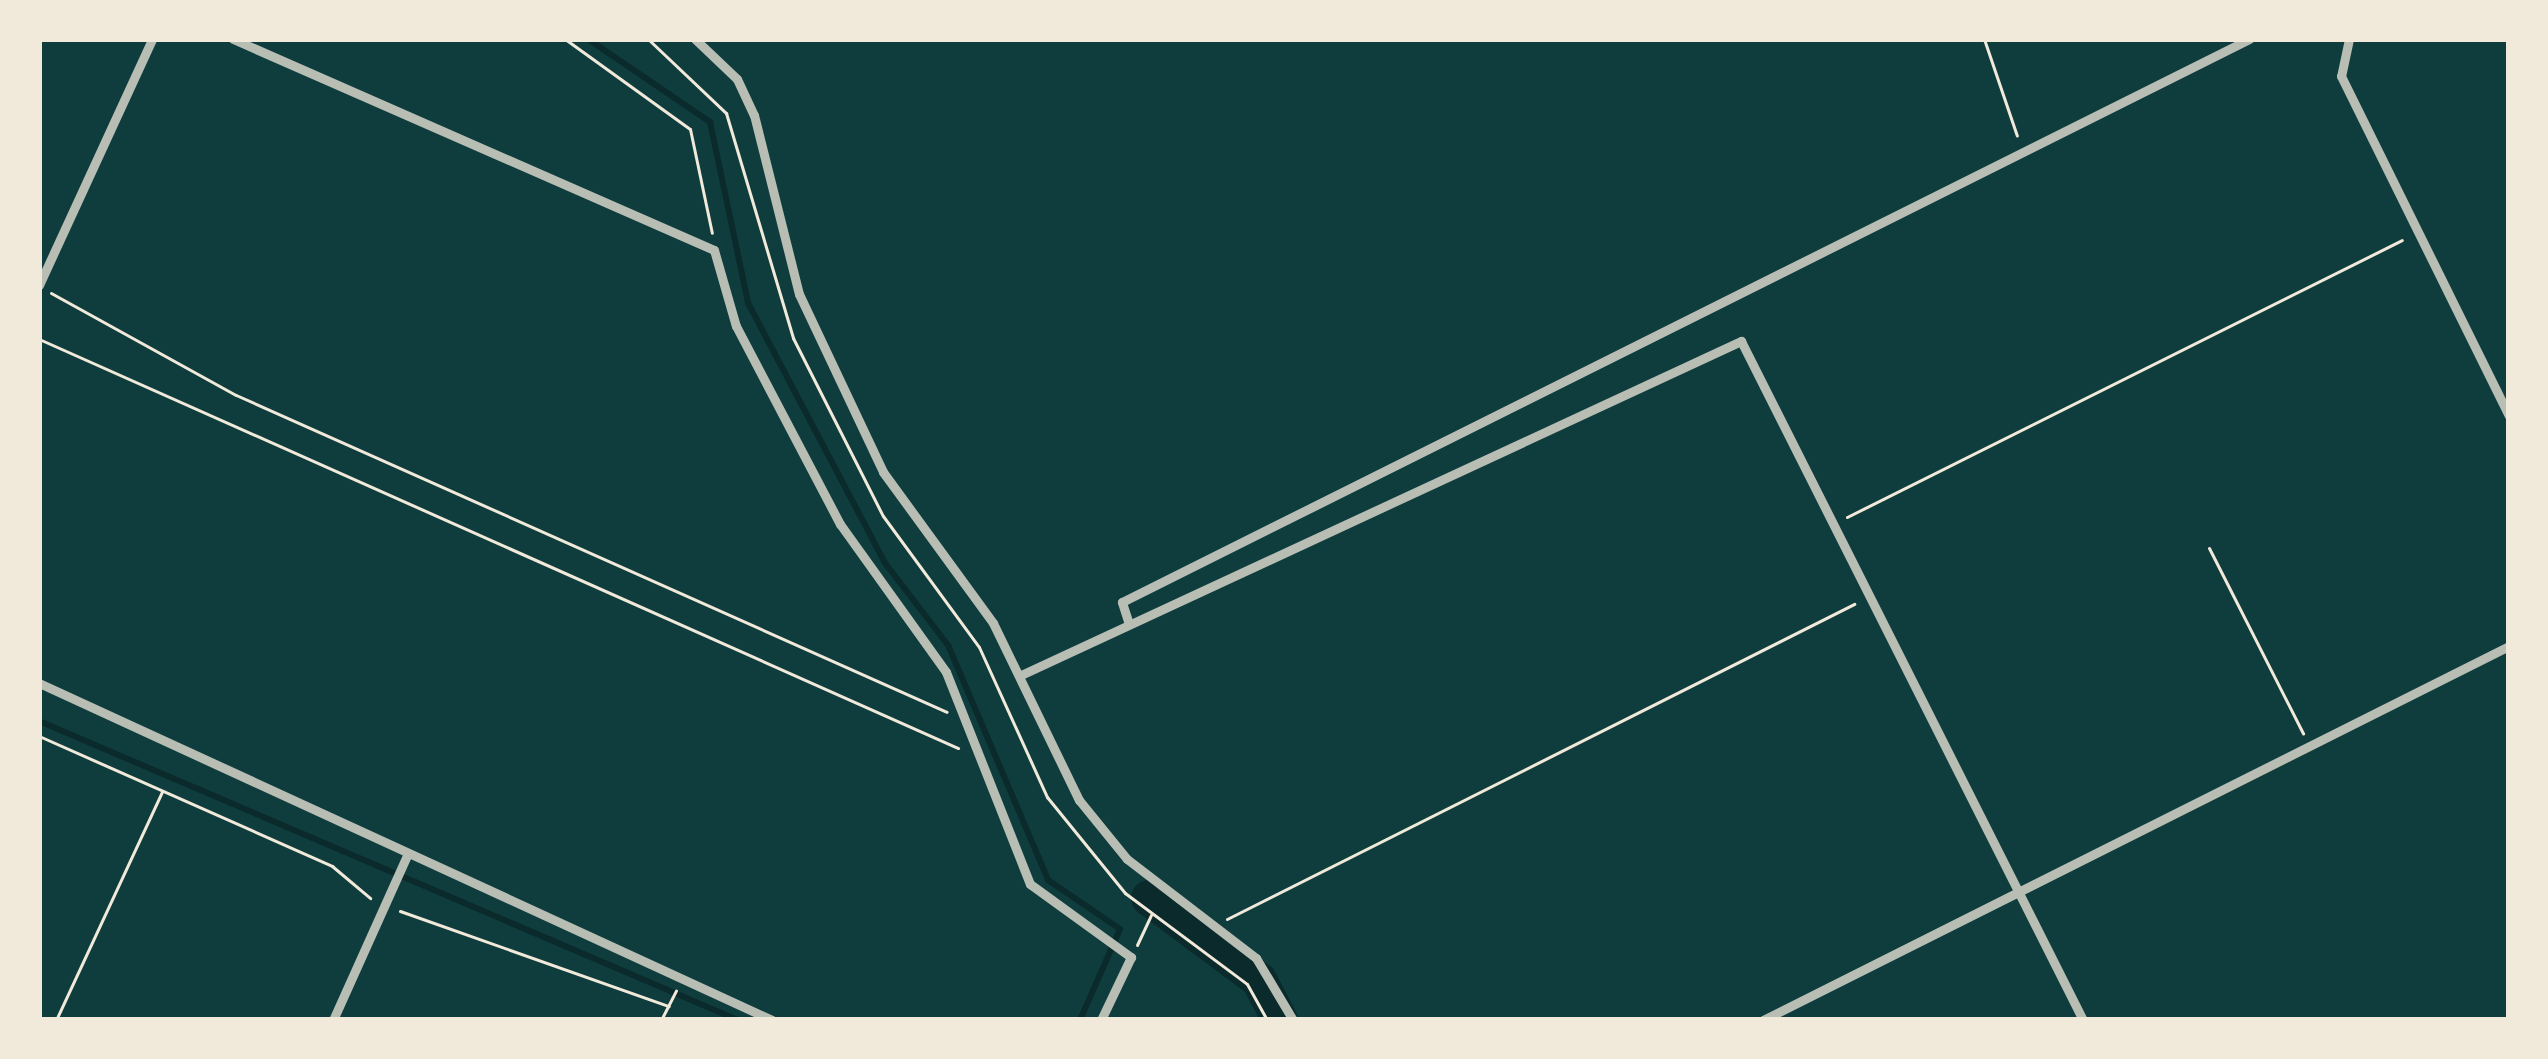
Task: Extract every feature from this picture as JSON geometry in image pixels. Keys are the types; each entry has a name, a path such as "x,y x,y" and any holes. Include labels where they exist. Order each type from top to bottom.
{"street":[{"path":"39,286 152,39"},
{"path":"233,39 715,250 736,326 840,524 960,708 1030,884 1131,957 1101,1020"},
{"path":"695,39 737,79 754,115 799,294 883,472 1021,675 1078,800 1126,859 1276,980 1293,1020"},
{"path":"1128,621 1122,602 2249,39"},
{"path":"2350,39 2341,76 2509,416"},
{"path":"1021,675 1128,621 1742,341 2084,1020"},
{"path":"1763,1020 2509,646"},
{"path":"39,683 772,1020"},
{"path":"333,1020 408,853"}],"path":[{"path":"565,39 690,129 715,250"},
{"path":"1984,39 2023,155"},
{"path":"1835,523 2418,232"},
{"path":"39,286 121,341 933,715 960,708"},
{"path":"39,339 802,686 978,752"},
{"path":"2209,548 2310,746"},
{"path":"1217,929 1295,876 1324,871 1872,595"},
{"path":"39,736 332,866 385,905 669,1006"},
{"path":"56,1020 162,790"},
{"path":"1095,861 1151,915 1247,984 1267,1020"},
{"path":"1131,957 1151,915"},
{"path":"661,1020 682,979"}],"waterway":[{"path":"588,39 710,122 748,303 885,563 948,645 1048,880 1120,929 1080,1020"},
{"path":"39,721 738,1020"},
{"path":"1149,898 1259,980 1280,1020"}]}
